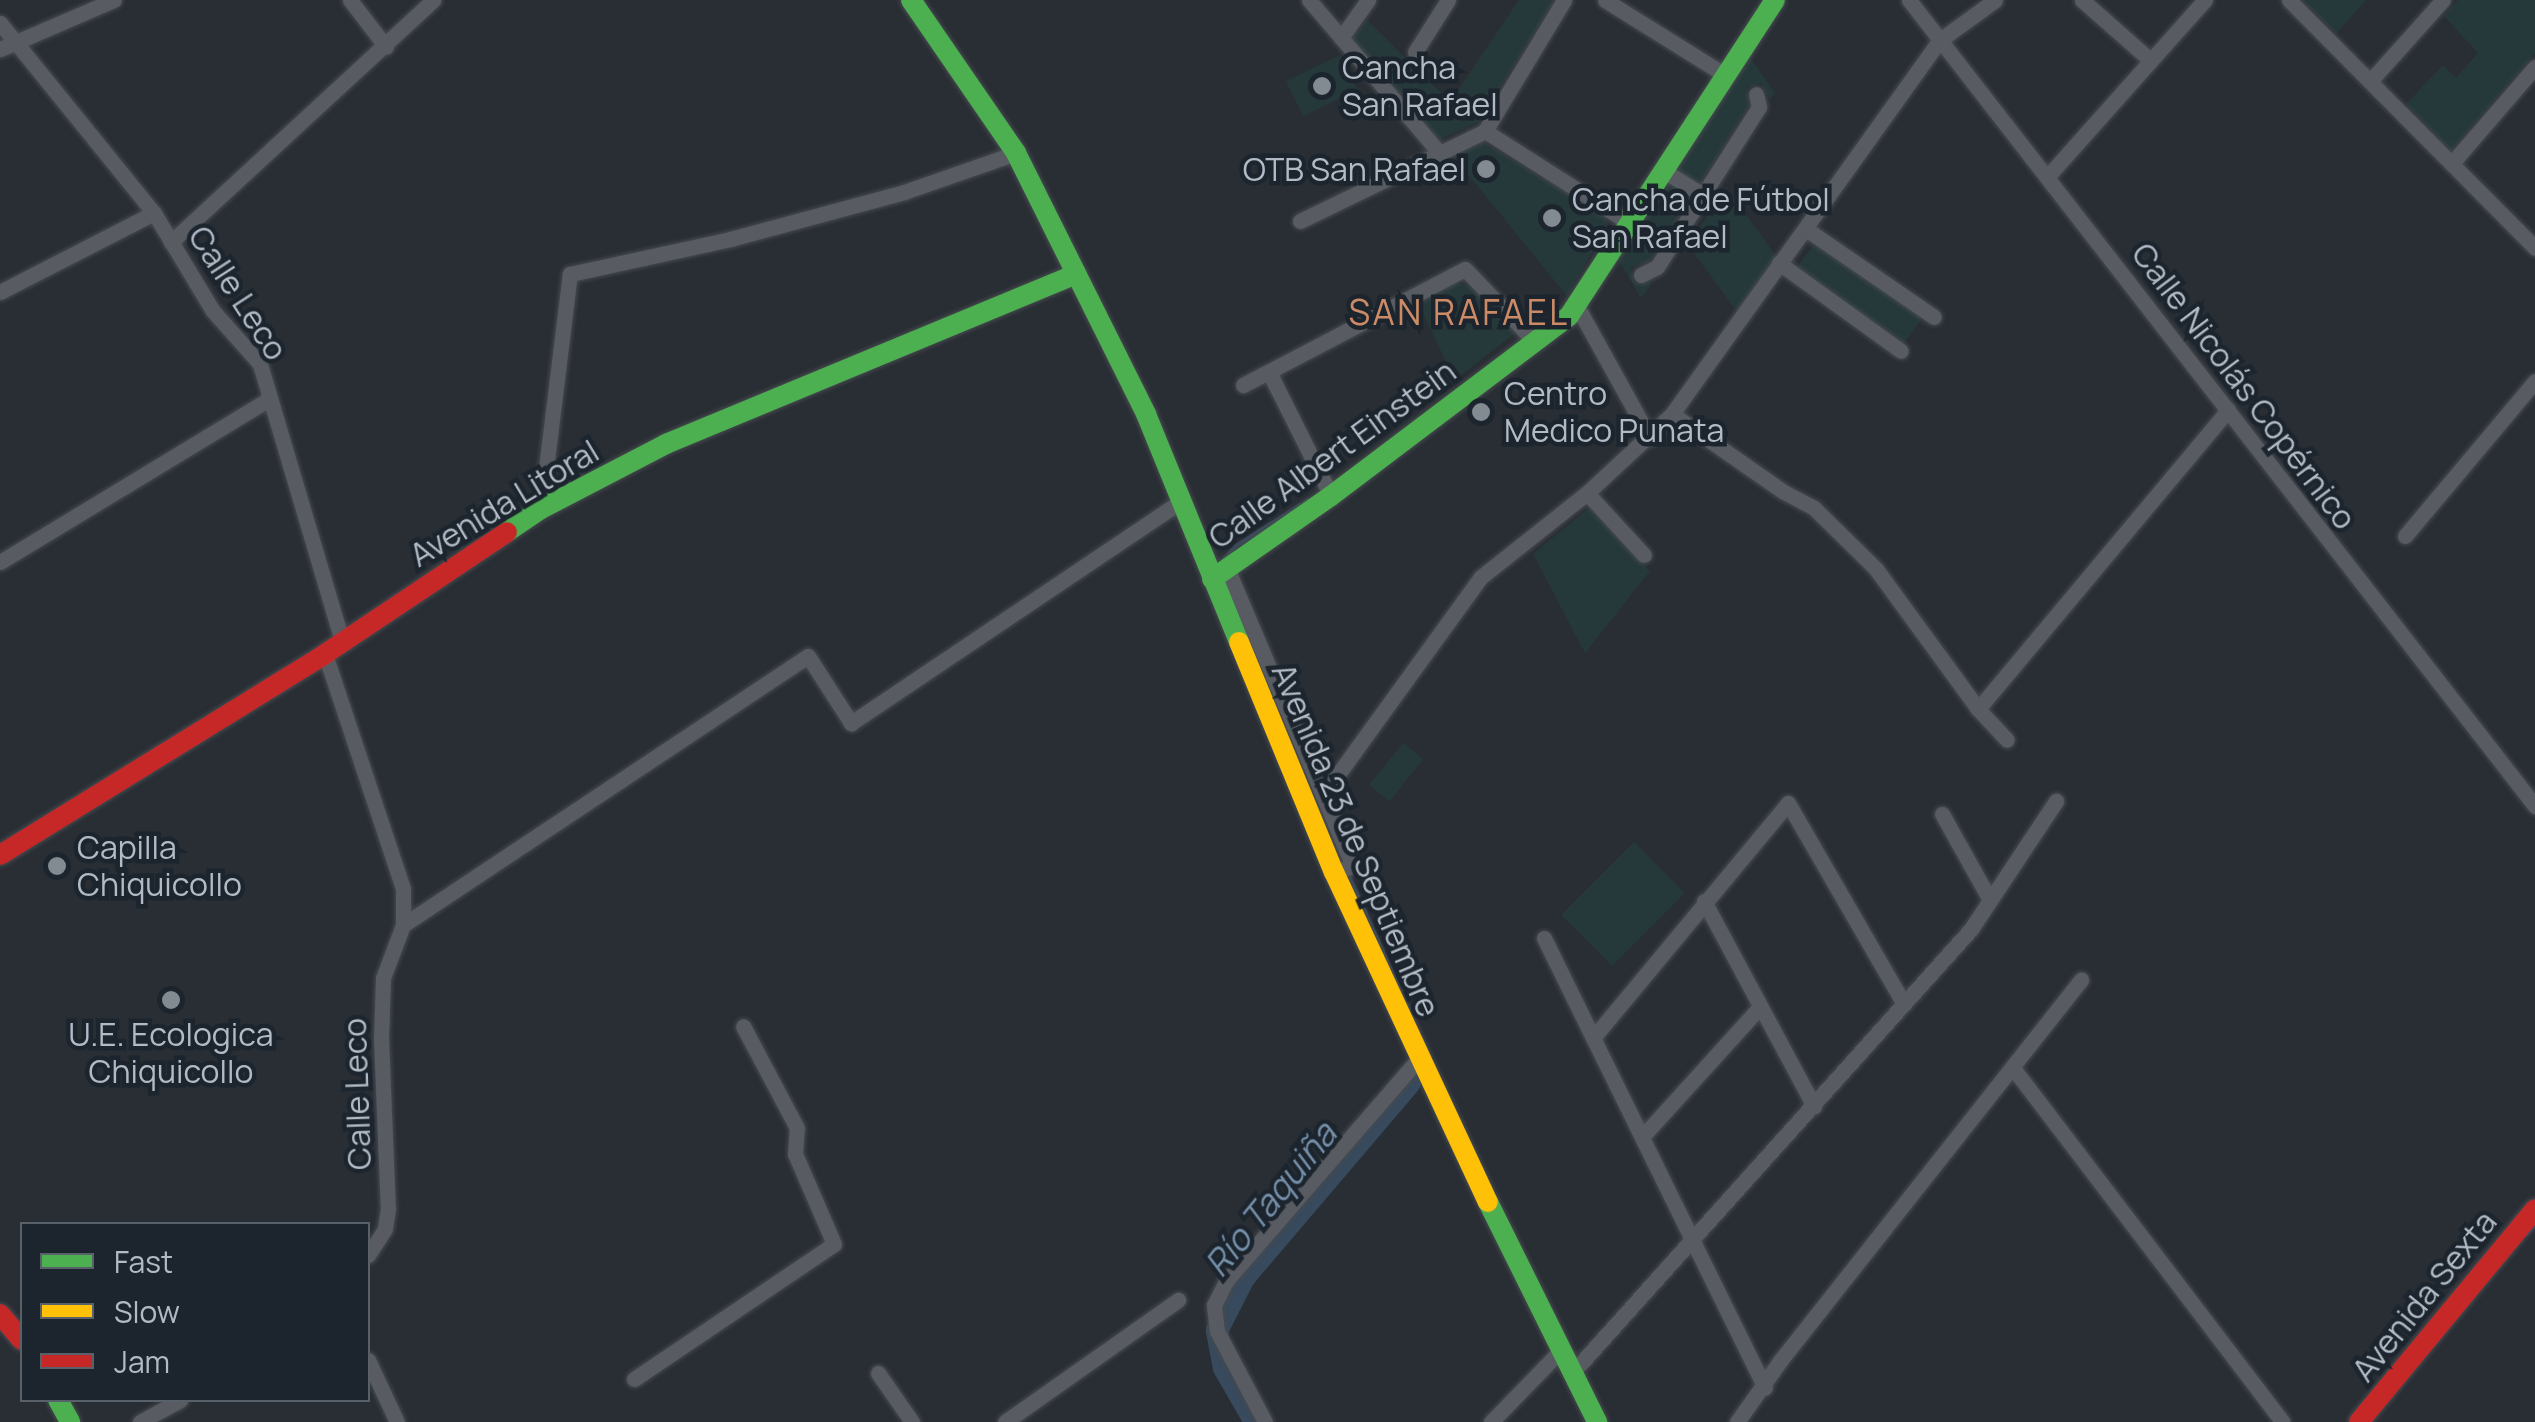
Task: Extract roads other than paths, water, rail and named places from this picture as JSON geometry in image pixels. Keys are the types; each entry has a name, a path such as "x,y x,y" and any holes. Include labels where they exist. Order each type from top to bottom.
{"street":[{"path":"0,50 114,0"},
{"path":"350,0 386,48"},
{"path":"172,242 386,48 433,0"},
{"name":"Avenida 23 de Septiembre","path":"912,0 1016,152 1146,414 1181,500 1220,573 1418,1058 1597,1422"},
{"path":"1309,0 1437,150"},
{"path":"1341,38 1368,0"},
{"path":"1414,52 1448,0"},
{"path":"1300,221 1437,150 1485,130 1564,0"},
{"path":"1605,0 1725,75"},
{"name":"Calle Albert Einstein","path":"1220,573 1332,496 1578,308 1774,0"},
{"name":"Calle Nicolás Copérnico","path":"1909,0 2535,806"},
{"path":"1323,796 1481,577 1587,493 1672,414 1940,40 1995,0"},
{"path":"2082,0 2150,60"},
{"path":"2048,176 2205,0"},
{"path":"2289,0 2372,79 2535,248"},
{"path":"2372,79 2443,0"},
{"path":"1324,19 1358,15"},
{"name":"Calle Leco","path":"0,24 154,213 213,311 260,364 342,640"},
{"path":"2452,163 2535,67"},
{"path":"1641,275 1657,268 1703,196 1759,107 1756,94"},
{"path":"1485,130 1631,224"},
{"path":"541,510 570,274 730,239 904,192 1016,152"},
{"path":"1664,172 1703,196"},
{"path":"0,292 154,213"},
{"path":"1806,229 1934,317"},
{"path":"1780,263 1902,351"},
{"path":"1244,385 1465,269 1535,342"},
{"name":"Avenida Litoral","path":"0,855 324,654 541,510 666,444 797,386 1076,274"},
{"path":"1578,308 1650,438"},
{"path":"1269,372 1332,496"},
{"path":"2405,536 2535,381"},
{"path":"0,562 268,399"},
{"path":"1978,710 2228,410"},
{"path":"1672,414 1784,492 1814,508 1876,570 1978,710 2007,740"},
{"path":"1587,493 1644,555"},
{"path":"403,925 808,656 850,724 1181,500"},
{"path":"1220,573 1323,796 1344,869"},
{"name":"Calle Leco","path":"324,654 403,889 403,925 383,978 381,1038 388,1209 372,1251"},
{"path":"1573,1372 1971,928 2056,801"},
{"path":"1593,1038 1788,803 1904,1004"},
{"path":"1942,814 1990,900"},
{"path":"1704,901 1814,1106"},
{"path":"1544,938 1765,1388"},
{"path":"1738,1422 1780,1361 2080,980"},
{"path":"1642,1137 1760,1007"},
{"path":"634,1378 834,1244 796,1154 797,1128 744,1026"},
{"path":"1264,1422 1217,1331 1214,1305 1226,1281 1418,1058"},
{"path":"2013,1068 2283,1422"},
{"name":"Avenida Sexta","path":"2359,1422 2535,1209"},
{"path":"1005,1422 1178,1300"},
{"path":"0,1314 20,1338"},
{"path":"1491,1422 1562,1350"},
{"path":"370,1364 396,1422"},
{"path":"878,1372 912,1422"},
{"path":"140,1422 176,1402"}],"waterway":[{"path":"1223,560 1236,546 1308,500"},
{"path":"1301,765 1339,852"},
{"path":"1350,878 1430,1058"},
{"name":"Río Taquiña","path":"1255,1422 1224,1368 1217,1331 1244,1278 1410,1083"},
{"path":"2527,1234 2535,1225"}],"place":[{"name":"Cancha San Rafael","path":"1322,86"},
{"name":"OTB San Rafael","path":"1486,169"},
{"name":"Cancha de Fútbol San Rafael","path":"1552,218"},
{"name":"Centro Medico Punata","path":"1481,412"},
{"name":"Capilla Chiquicollo","path":"57,866"},
{"name":"U.E. Ecologica Chiquicollo","path":"171,1000"}],"district":[{"name":"SAN RAFAEL","path":"1459,312"}]}
